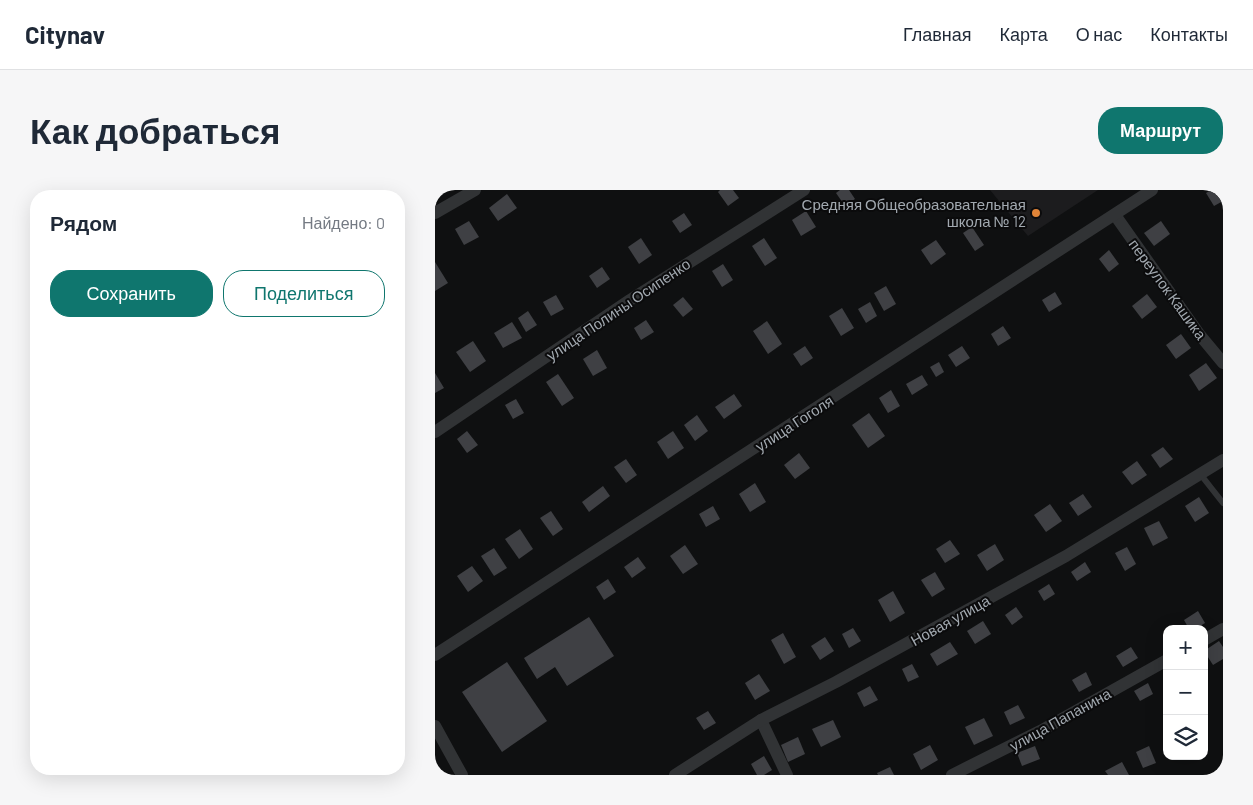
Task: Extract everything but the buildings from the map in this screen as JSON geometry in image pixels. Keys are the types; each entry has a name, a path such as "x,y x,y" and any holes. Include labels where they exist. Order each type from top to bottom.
{"street":[{"path":"435,213 475,190"},
{"name":"улица Полины Осипенко","path":"435,432 638,295 803,190"},
{"name":"улица Гоголя","path":"435,655 1152,190"},
{"name":"переулок Кашика","path":"1115,215 1199,334 1223,363"},
{"name":"Новая улица","path":"675,775 761,720 836,682 1066,556 1223,460"},
{"path":"1208,638 1223,630"},
{"name":"улица Папанина","path":"952,775 1044,729 1163,662"},
{"path":"761,720 787,775"},
{"path":"435,726 461,775"}],"lane":[{"path":"1201,475 1223,503"}],"shaded area":[{"name":"Средняя Общеобразовательная школа № 12","path":"990,190 1098,190 1028,236"}],"place":[{"name":"Средняя Общеобразовательная школа № 12","path":"1036,213"}]}
